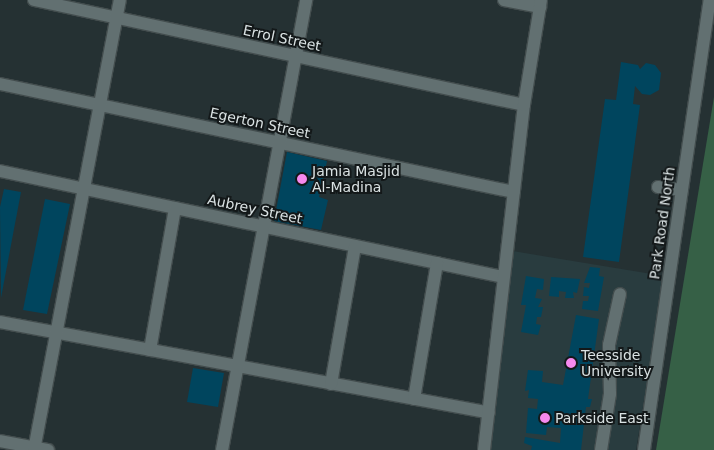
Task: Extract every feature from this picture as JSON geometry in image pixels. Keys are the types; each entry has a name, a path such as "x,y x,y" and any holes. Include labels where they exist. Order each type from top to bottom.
{"street":[{"name":"Errol Street","path":"34,0 524,105"},
{"path":"34,449 58,332 120,0"},
{"path":"222,450 306,0"},
{"path":"484,450 524,105 541,4 504,0"},
{"name":"Park Road North","path":"644,450 710,0"},
{"name":"Egerton Street","path":"0,84 514,192"},
{"name":"Aubrey Street","path":"0,171 503,277"},
{"path":"658,187 682,190"},
{"path":"150,350 175,208"},
{"path":"331,384 355,246"},
{"path":"414,399 437,263"},
{"path":"601,450 610,394 609,345 620,294"},
{"path":"0,322 489,413"},
{"path":"0,441 34,449 48,450"}],"shaded area":[{"name":"Teesside University","path":"506,250 664,276 636,450 483,450"}],"green space":[{"path":"714,97 714,450 656,450"}],"building":[{"path":"621,62 638,65 640,69 646,63 655,65 661,73 659,90 650,95 642,94 635,86 633,104 640,105 619,262 583,257 605,99 616,100"},
{"name":"Jamia Masjid Al-Madina","path":"287,152 327,161 319,197 328,200 321,230 274,221"},
{"path":"4,189 21,192 1,298 0,207"},
{"path":"45,199 70,204 47,314 23,310"},
{"path":"590,267 600,268 599,276 604,277 598,311 582,309 583,301 588,301 589,296 583,296 584,287 589,288 590,283 584,283"},
{"path":"526,276 544,279 543,290 537,289 535,298 542,299 538,307 543,307 541,317 537,317 536,324 541,325 538,335 521,332 526,305 521,305"},
{"path":"551,277 580,279 577,293 573,292 574,298 565,298 566,292 559,291 559,297 549,296"},
{"path":"576,315 599,319 588,399 592,399 590,407 586,407 581,450 531,450 532,446 524,443 525,437 560,443 561,428 547,427 546,435 526,433 528,408 537,409 538,399 528,398 529,390 525,391 528,370 543,371 542,382 563,385"},
{"path":"193,368 224,373 218,407 187,402"}],"place":[{"name":"Jamia Masjid Al-Madina","path":"302,179"},
{"name":"Teesside University","path":"571,363"},
{"name":"Parkside East","path":"545,418"}]}
